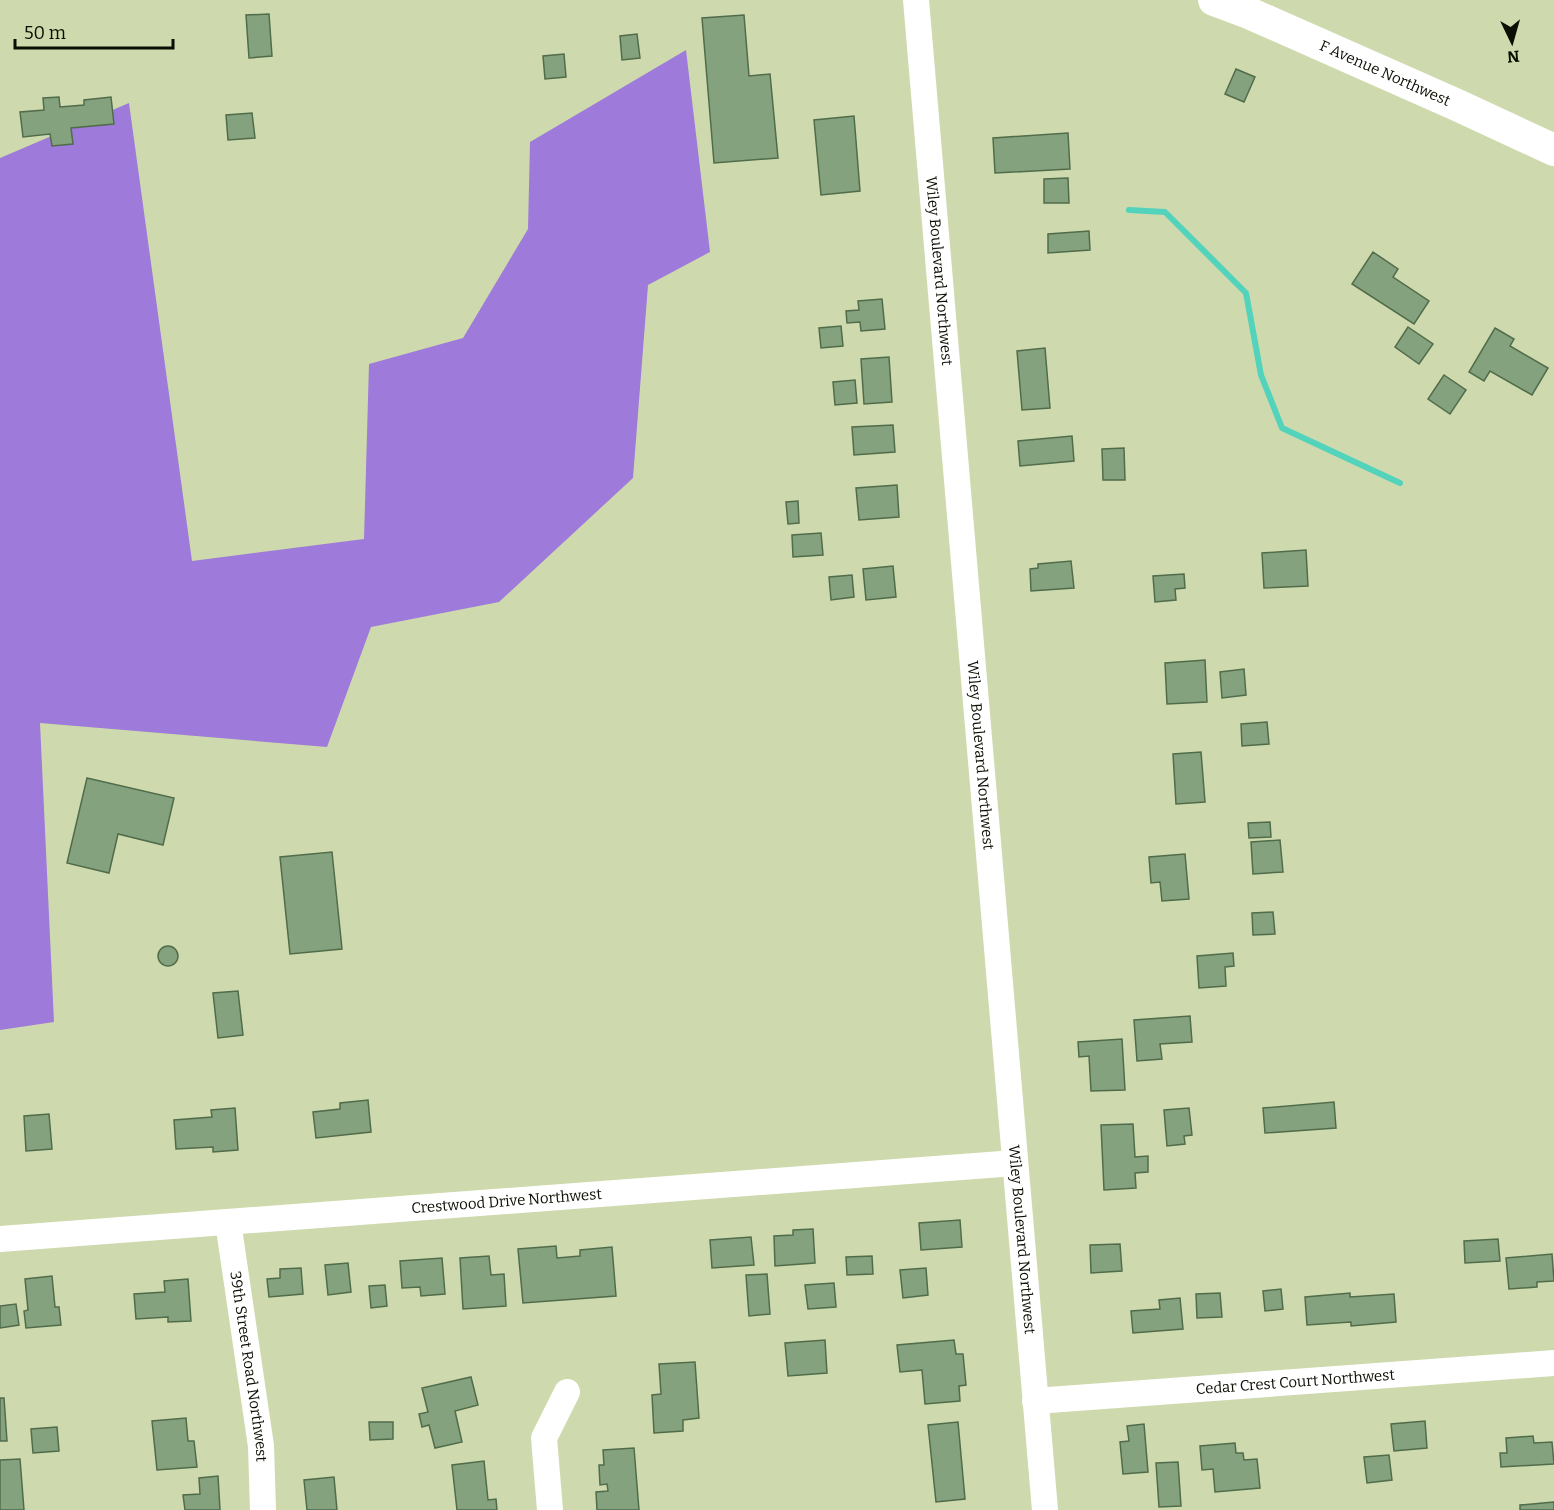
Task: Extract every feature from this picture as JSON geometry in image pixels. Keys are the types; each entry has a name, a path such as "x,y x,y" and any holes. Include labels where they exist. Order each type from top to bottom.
{"main road":[{"name":"F Avenue Northwest","path":"1214,0 1457,105 1554,150"}],"street":[{"name":"Wiley Boulevard Northwest","path":"916,0 1045,1510"},
{"name":"Crestwood Drive Northwest","path":"0,1239 1015,1163"},
{"name":"39th Street Road Northwest","path":"228,1222 261,1446 263,1510"},
{"name":"Cedar Crest Court Northwest","path":"1035,1401 1554,1363"},
{"path":"550,1510 544,1438 567,1392"}],"shaded area":[{"path":"686,50 710,252 648,285 633,478 499,602 371,627 327,747 40,723 54,1022 0,1030 0,158 129,103 192,561 364,539 369,364 463,338 528,229 530,142"}],"building":[{"path":"269,14 272,56 249,58 246,15"},
{"path":"744,15 749,76 770,74 778,158 714,163 702,18"},
{"path":"637,34 640,58 622,60 620,36"},
{"path":"564,54 566,77 545,79 543,56"},
{"path":"1236,69 1255,77 1244,102 1225,94"},
{"path":"59,97 60,107 84,105 84,100 111,97 114,124 71,128 73,144 52,146 50,134 23,137 20,112 44,110 43,98"},
{"path":"252,113 255,138 228,140 226,115"},
{"path":"854,116 860,191 821,195 814,120"},
{"path":"1068,133 1070,169 995,173 993,138"},
{"path":"1068,178 1069,203 1044,203 1044,179"},
{"path":"1089,231 1090,250 1048,253 1048,234"},
{"path":"1373,252 1398,269 1393,277 1429,301 1414,324 1352,284"},
{"path":"882,299 885,329 861,331 860,322 847,323 846,311 859,310 858,301"},
{"path":"841,326 843,346 821,348 819,328"},
{"path":"1408,327 1433,344 1419,364 1395,347"},
{"path":"1495,328 1514,339 1510,346 1548,368 1532,395 1490,371 1484,381 1469,372"},
{"path":"1045,348 1050,408 1022,410 1017,351"},
{"path":"889,357 892,402 864,404 861,359"},
{"path":"1444,375 1466,390 1450,414 1428,399"},
{"path":"855,380 857,403 835,405 833,382"},
{"path":"893,425 895,452 854,455 852,427"},
{"path":"1072,436 1074,461 1020,466 1018,441"},
{"path":"1124,448 1125,480 1103,480 1102,449"},
{"path":"897,485 899,517 859,520 856,488"},
{"path":"798,501 799,523 788,524 786,502"},
{"path":"821,533 823,555 793,557 792,535"},
{"path":"1306,550 1308,586 1264,588 1262,553"},
{"path":"1071,561 1074,588 1031,591 1030,569 1038,568 1038,564"},
{"path":"893,566 896,597 866,600 863,569"},
{"path":"1184,574 1185,588 1175,589 1176,600 1155,602 1153,576"},
{"path":"852,575 854,597 831,600 829,577"},
{"path":"1205,660 1207,702 1167,704 1165,663"},
{"path":"1244,669 1246,695 1222,698 1220,672"},
{"path":"1267,722 1269,744 1242,746 1241,724"},
{"path":"1201,752 1205,802 1176,804 1173,754"},
{"path":"87,778 174,798 163,845 118,834 109,873 67,863"},
{"path":"1270,822 1271,837 1249,838 1248,823"},
{"path":"1280,840 1283,872 1253,874 1251,842"},
{"path":"332,852 342,949 290,954 280,857"},
{"path":"1185,854 1189,899 1162,901 1160,882 1151,883 1149,857"},
{"path":"1273,912 1275,934 1253,935 1252,913"},
{"path":"168,946 175,949 178,956 175,963 168,966 161,963 158,956 161,949"},
{"path":"1233,953 1234,966 1225,967 1226,986 1199,988 1197,956"},
{"path":"238,991 243,1035 218,1038 213,993"},
{"path":"1190,1016 1192,1042 1160,1044 1162,1059 1137,1061 1134,1020"},
{"path":"1122,1039 1125,1090 1091,1091 1089,1056 1079,1057 1078,1042"},
{"path":"368,1100 371,1132 316,1138 313,1112 340,1109 340,1103"},
{"path":"1334,1102 1336,1128 1265,1133 1263,1108"},
{"path":"235,1108 238,1150 213,1152 213,1147 176,1149 174,1120 212,1117 211,1110"},
{"path":"1189,1108 1192,1135 1184,1136 1185,1144 1167,1146 1164,1110"},
{"path":"49,1114 52,1149 26,1151 24,1116"},
{"path":"1133,1124 1135,1157 1148,1156 1148,1172 1135,1173 1136,1188 1104,1190 1101,1125"},
{"path":"960,1220 962,1247 921,1250 919,1223"},
{"path":"813,1229 815,1263 775,1266 774,1236 793,1235 793,1230"},
{"path":"751,1237 754,1265 712,1268 710,1240"},
{"path":"1498,1239 1500,1261 1465,1263 1464,1241"},
{"path":"1120,1244 1122,1271 1091,1273 1090,1245"},
{"path":"556,1246 557,1258 580,1256 580,1250 612,1247 616,1296 523,1303 518,1249"},
{"path":"1552,1254 1554,1281 1537,1282 1537,1287 1509,1289 1506,1258"},
{"path":"489,1256 491,1275 504,1274 506,1306 463,1309 460,1258"},
{"path":"872,1256 873,1274 847,1275 846,1257"},
{"path":"442,1258 445,1294 421,1296 420,1287 402,1288 400,1261"},
{"path":"348,1263 351,1292 328,1295 325,1265"},
{"path":"301,1268 303,1294 269,1297 267,1279 280,1278 280,1269"},
{"path":"926,1268 928,1295 903,1298 900,1270"},
{"path":"767,1274 770,1314 749,1316 746,1275"},
{"path":"52,1276 55,1307 59,1307 61,1325 26,1328 24,1311 28,1310 25,1279"},
{"path":"188,1279 191,1321 168,1322 168,1317 136,1319 134,1294 165,1292 164,1281"},
{"path":"834,1283 836,1307 808,1309 805,1285"},
{"path":"385,1285 387,1306 371,1308 369,1286"},
{"path":"1281,1289 1283,1309 1265,1311 1263,1291"},
{"path":"1220,1293 1222,1317 1197,1318 1196,1294"},
{"path":"1350,1293 1350,1297 1394,1294 1396,1322 1351,1326 1351,1322 1307,1325 1305,1297"},
{"path":"1180,1298 1183,1329 1133,1333 1131,1311 1160,1309 1159,1300"},
{"path":"16,1304 19,1325 0,1328 0,1306"},
{"path":"825,1340 827,1373 788,1376 785,1343"},
{"path":"954,1340 956,1354 963,1354 966,1385 959,1386 960,1401 925,1404 922,1370 900,1372 897,1345"},
{"path":"695,1362 699,1418 683,1420 683,1431 654,1433 652,1395 661,1394 659,1364"},
{"path":"471,1377 478,1405 455,1411 462,1442 435,1448 429,1425 422,1427 419,1414 428,1412 422,1388"},
{"path":"0,1398 4,1398 7,1441 0,1441"},
{"path":"186,1418 188,1441 194,1441 197,1467 157,1470 152,1421"},
{"path":"1425,1421 1427,1448 1394,1451 1391,1424"},
{"path":"369,1422 393,1422 393,1439 370,1440"},
{"path":"958,1422 965,1499 936,1502 928,1425"},
{"path":"1144,1424 1148,1472 1123,1474 1120,1442 1129,1441 1127,1426"},
{"path":"57,1427 59,1451 33,1453 31,1429"},
{"path":"1533,1436 1534,1443 1552,1442 1554,1464 1501,1467 1500,1453 1507,1453 1506,1438"},
{"path":"1235,1443 1236,1453 1243,1453 1244,1460 1257,1459 1260,1488 1215,1492 1213,1469 1202,1470 1200,1446"},
{"path":"634,1448 639,1510 597,1510 596,1492 608,1491 607,1484 600,1485 599,1465 604,1465 603,1450"},
{"path":"1389,1455 1392,1480 1367,1483 1364,1457"},
{"path":"20,1459 24,1510 0,1510 0,1460"},
{"path":"484,1461 488,1500 496,1499 497,1510 457,1510 452,1465"},
{"path":"1178,1462 1181,1506 1159,1507 1156,1463"},
{"path":"218,1476 220,1510 185,1510 183,1495 200,1494 199,1478"},
{"path":"334,1477 337,1510 307,1510 304,1480"},
{"path":"1554,1502 1554,1510 1520,1510 1520,1505"}],"waterway":[{"path":"1129,210 1165,212 1246,293 1261,375 1282,428 1400,483"}]}
